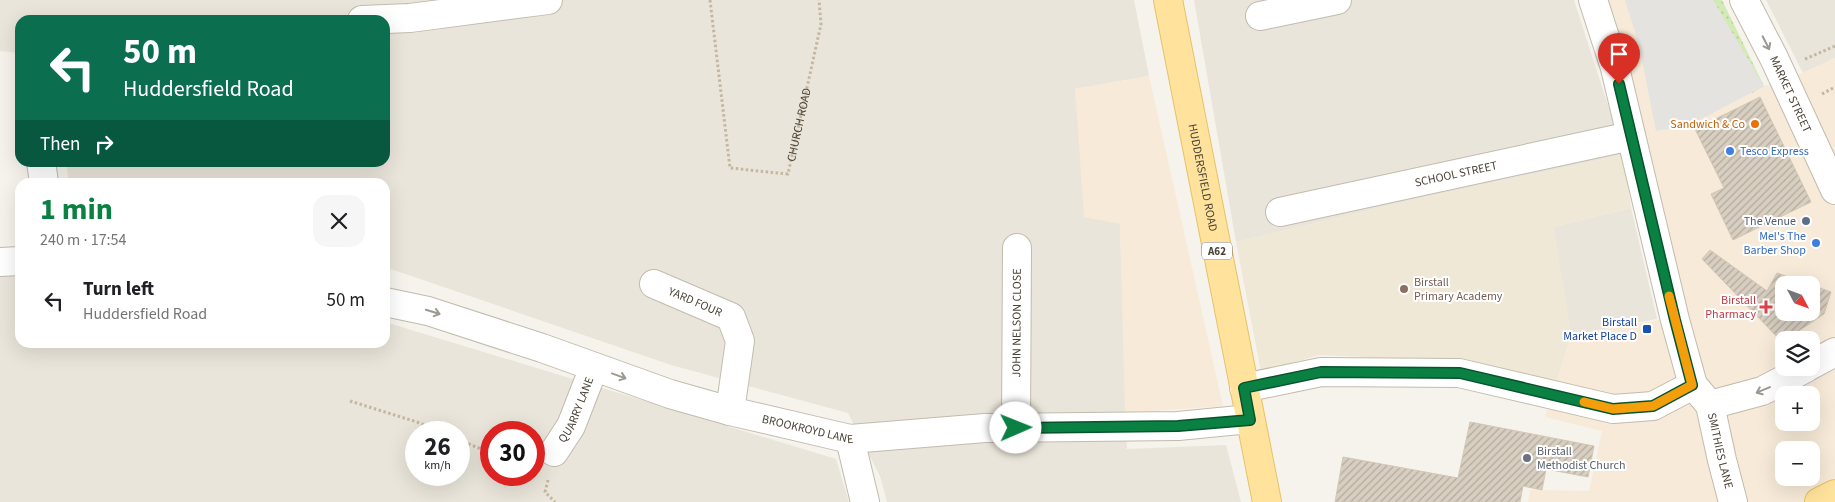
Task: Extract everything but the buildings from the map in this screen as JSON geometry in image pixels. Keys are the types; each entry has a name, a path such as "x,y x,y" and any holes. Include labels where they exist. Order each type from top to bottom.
{"main road":[{"name":"HUDDERSFIELD ROAD","path":"1168,0 1267,502"},
{"path":"1820,502 1835,494"}],"street":[{"path":"390,19 410,18 548,0"},
{"path":"1260,16 1337,0"},
{"name":"SMITHIES LANE","path":"1593,0 1615,68 1692,385 1710,405 1733,502"},
{"name":"MARKET STREET","path":"1744,0 1774,58 1835,190"},
{"name":"SCHOOL STREET","path":"1280,212 1631,136"},
{"name":"JOHN NELSON CLOSE","path":"1016,248 1016,428"},
{"path":"0,262 15,261"},
{"name":"YARD FOUR","path":"654,284 731,317 740,341 730,411"},
{"name":"BROOKROYD LANE","path":"390,303 428,311 670,394 730,411 850,439 975,429 1178,426 1250,420"},
{"path":"1820,360 1835,352"},
{"name":"QUARRY LANE","path":"554,452 571,426 594,367"},
{"path":"1244,388 1321,372 1460,373 1613,409 1653,406 1692,385"},
{"path":"1710,405 1762,391 1791,376"},
{"path":"850,439 865,502"}],"path":[{"name":"CHURCH ROAD","path":"710,0 730,168 788,174 821,24 819,0"},
{"path":"1830,89 1835,91"},
{"path":"350,402 412,421"}],"shaded area":[{"path":"0,0 1134,0 1149,76 1075,89 1078,120 1120,224 1127,449 1226,445 1241,502 887,502 880,476 848,413 671,365 390,269 390,178 68,178 67,167 390,167 390,15 15,15 15,52 0,51"},
{"path":"1194,0 1574,0 1624,155 1430,196 1236,242"},
{"path":"1604,0 1713,0 1764,86 1803,73 1835,58 1835,502 1528,502 1530,490 1589,491 1602,431 1545,417 1571,335 1688,315"},
{"path":"1625,0 1713,0 1764,86 1690,125 1656,131 1639,45"},
{"path":"1766,0 1835,0 1835,58 1803,73"},
{"path":"1149,76 1223,406 1125,413 1120,224 1084,217 1075,89"},
{"name":"Birstall Primary Academy","path":"1624,155 1631,208 1553,227 1571,335 1556,383 1456,361 1319,355 1261,372 1236,242 1430,196"},
{"path":"1631,208 1657,319 1571,335 1553,227"},
{"path":"15,274 15,348 390,348 390,324 836,459 849,502 0,502 0,275"}],"green space":[{"path":"1699,0 1722,0 1764,86 1752,93"}],"slow traffic":[{"path":"1584,402 1613,409 1653,406 1692,385 1669,296"}],"place":[{"name":"Sandwich & Co","path":"1755,124"},
{"name":"Tesco Express","path":"1730,151"},
{"name":"The Venue","path":"1806,221"},
{"name":"Mel's The Barber Shop","path":"1816,243"},
{"name":"Birstall Primary Academy","path":"1404,289"},
{"name":"Birstall Pharmacy","path":"1766,307"},
{"name":"Birstall Market Place D","path":"1647,329"},
{"name":"Birstall Methodist Church","path":"1527,458"}],"route":[{"path":"1016,428 1178,426 1250,420 1244,388 1321,372 1460,373 1613,409 1653,406 1692,385 1619,84"}]}
